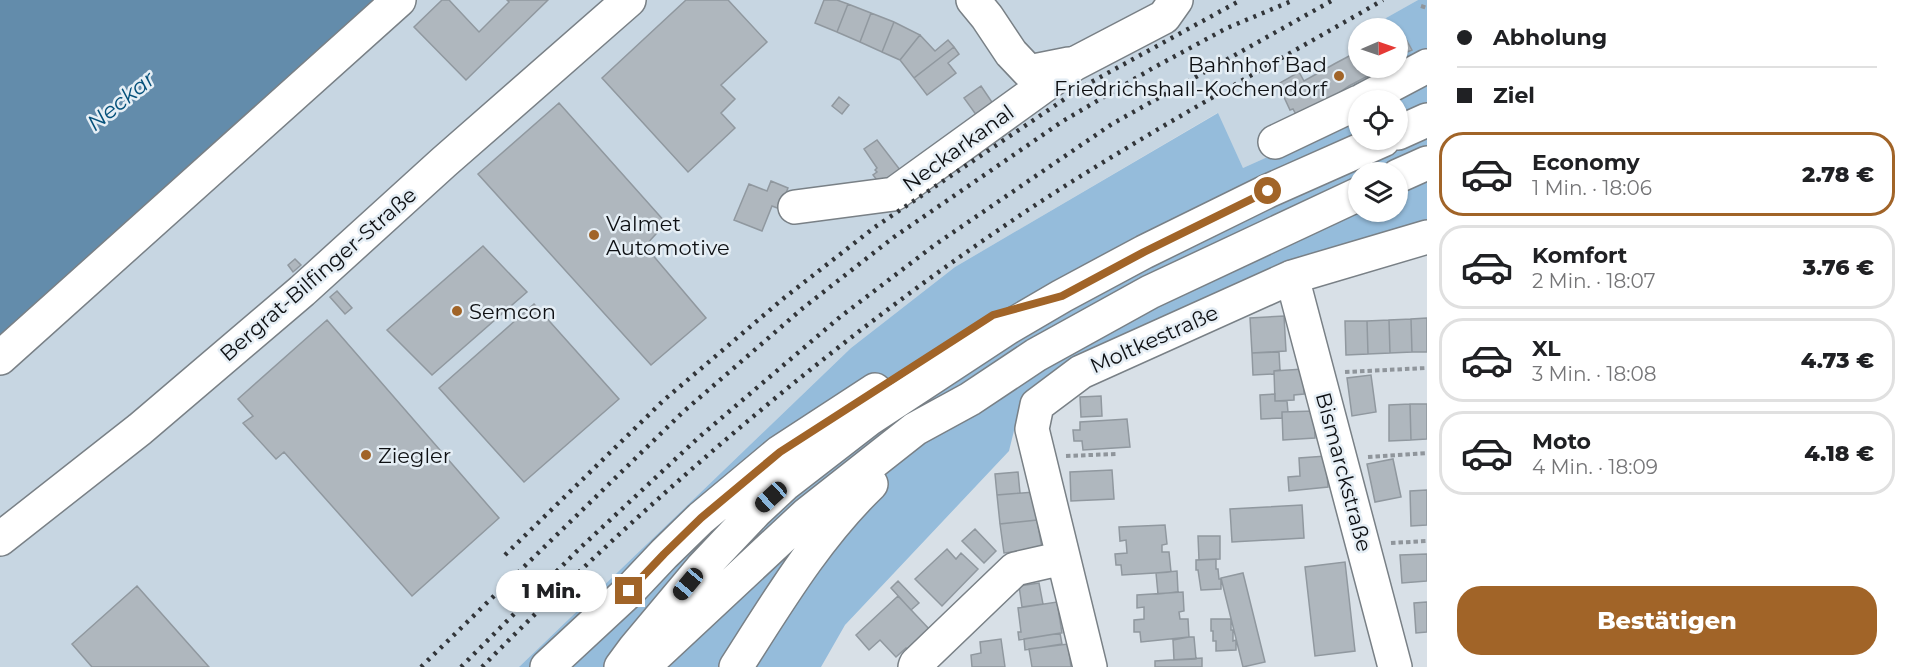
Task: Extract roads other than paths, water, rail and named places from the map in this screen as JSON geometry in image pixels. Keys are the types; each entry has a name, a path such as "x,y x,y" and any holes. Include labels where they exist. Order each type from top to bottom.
{"main road":[{"path":"0,358 399,0"},
{"name":"Bergrat-Bilfinger-Straße","path":"0,539 140,429 302,291 444,162 629,0"},
{"name":"Neckarkanal","path":"973,0 987,16 1011,53 1029,72 1074,64"},
{"name":"Neckarkanal","path":"795,207 894,194 1074,64 1164,17 1176,0"},
{"path":"1382,90 1427,66"},
{"path":"1275,142 1348,107"},
{"path":"1408,129 1427,120"},
{"path":"621,667 634,648 702,568 756,511 785,484 869,419 1009,327 1062,296 1144,252 1268,191 1360,150"},
{"path":"1408,172 1427,163"},
{"path":"643,667 806,515 915,429 970,399 1036,355 1150,292 1348,199"},
{"name":"Moltkestraße","path":"1090,667 1032,429 1037,405 1081,372 1292,277 1427,237"},
{"name":"Bismarckstraße","path":"1292,277 1395,667"},
{"path":"547,667 629,591 701,518 780,452 993,315 1062,296"},
{"path":"736,667 789,584 822,538 869,486 924,442 970,399"},
{"path":"915,667 1016,569 1063,558"}],"water":[{"name":"Neckar","path":"0,0 388,0 0,345"}],"railway":[{"path":"505,555 664,400 784,298 875,227 1084,86 1241,0"},
{"path":"421,667 683,412 803,308 894,237 1063,121 1227,28 1294,0"},
{"path":"461,667 579,549 698,438 840,317 936,244 1112,124 1333,0"},
{"path":"482,667 546,603 679,480 748,421 889,308 962,255 1079,177 1383,0"}],"place":[{"name":"Bahnhof Bad Friedrichshall-Kochendorf","path":"1339,76"},
{"name":"Valmet Automotive","path":"594,235"},
{"name":"Semcon","path":"457,311"},
{"name":"Ziegler","path":"366,455"}]}
